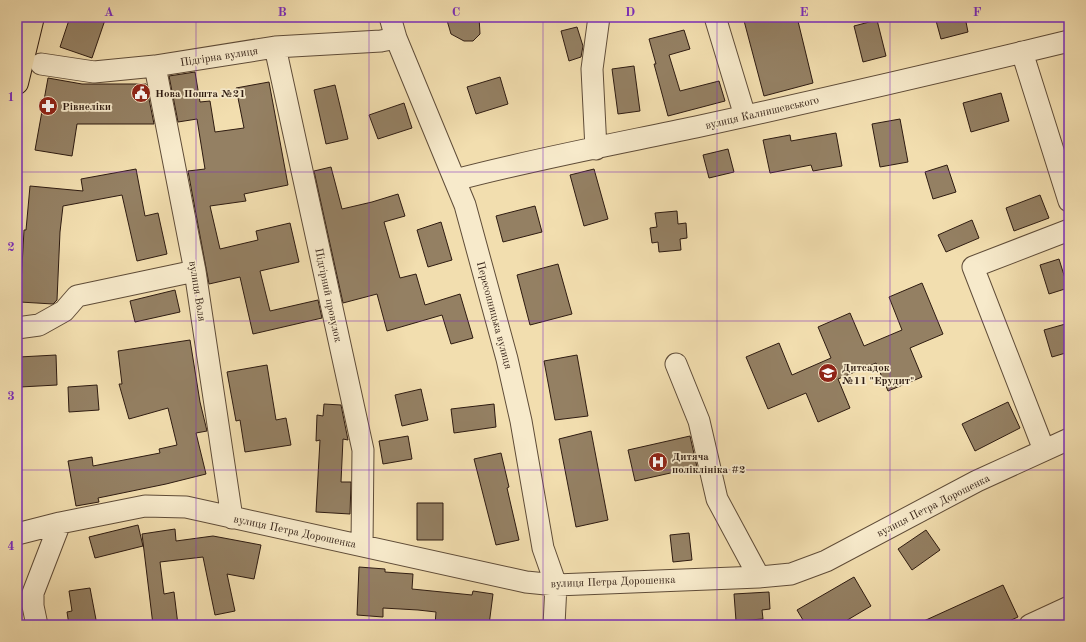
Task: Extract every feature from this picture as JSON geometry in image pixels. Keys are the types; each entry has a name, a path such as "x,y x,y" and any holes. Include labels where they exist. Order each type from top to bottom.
{"main road":[{"path":"17,83 27,60 34,17"}],"street":[{"name":"Пересопницька вулиця","path":"390,17 396,38 465,205 507,359 521,421 544,548 556,585 554,625"},
{"path":"596,148 592,69 598,17"},
{"path":"715,17 745,116"},
{"name":"Підгірна вулиця","path":"27,60 94,72 155,66 275,47 381,41 396,38"},
{"name":"вулиця Калнишевського","path":"455,180 507,166 745,116 1069,41"},
{"name":"Підгірний провулок","path":"275,47 363,450 362,545"},
{"path":"1022,52 1069,200"},
{"name":"вулиця Воля","path":"155,66 195,271 232,518"},
{"path":"1044,450 973,267 1069,230"},
{"path":"17,328 39,325 64,311 77,296 195,271"},
{"path":"676,364 699,421 716,499 759,577"},
{"name":"вулиця Петра Дорошенка","path":"17,534 60,523 144,506 186,507 526,582 556,585 759,577 791,574 826,561 977,481 1069,439"},
{"path":"37,625 33,606 33,593 60,523"},
{"path":"1030,625 1069,607"}],"building":[{"path":"70,17 106,17 92,58 60,47"},
{"path":"446,17 479,17 480,34 473,41 464,41 451,34"},
{"path":"743,17 797,17 813,83 764,96"},
{"path":"935,17 965,17 968,32 941,39"},
{"path":"877,20 886,56 863,62 854,26"},
{"path":"577,27 583,46 581,57 569,61 561,31"},
{"path":"684,30 690,49 669,55 680,91 719,81 725,101 668,116 649,39"},
{"path":"634,66 640,111 618,114 612,69"},
{"path":"195,72 200,102 210,101 215,132 244,128 236,88 269,82 288,185 244,194 246,201 210,206 220,249 258,240 256,231 290,223 299,262 260,271 270,311 318,300 322,318 253,334 240,277 209,284 188,171 205,169 197,119 178,122 169,76"},
{"path":"500,77 508,104 476,114 467,87"},
{"path":"48,78 82,84 146,84 154,124 77,124 72,156 35,150"},
{"path":"335,85 348,139 326,144 314,90"},
{"path":"1001,93 1009,121 971,132 963,103"},
{"path":"404,103 412,128 378,139 369,115"},
{"path":"900,119 908,162 880,167 872,124"},
{"path":"836,133 842,166 813,171 811,165 770,173 763,140 790,135 791,141"},
{"path":"728,149 734,172 709,178 703,155"},
{"path":"947,165 956,192 933,199 925,172"},
{"path":"331,167 342,209 398,194 405,216 384,222 400,278 416,274 425,305 460,294 473,338 451,344 442,315 387,331 377,294 343,303 314,171"},
{"path":"136,169 145,216 158,213 167,254 137,261 122,195 63,206 60,232 57,300 53,304 20,302 24,230 26,230 30,186 83,191 81,179"},
{"path":"594,169 608,219 584,226 570,175"},
{"path":"1040,195 1049,218 1014,231 1006,208"},
{"path":"535,206 542,232 503,242 496,216"},
{"path":"677,211 678,224 686,223 687,238 680,239 681,250 659,252 658,242 652,243 650,228 657,227 655,213"},
{"path":"972,220 979,238 946,252 938,235"},
{"path":"441,222 452,260 428,267 417,230"},
{"path":"1059,259 1068,288 1049,294 1040,265"},
{"path":"558,264 572,314 530,325 517,275"},
{"path":"922,283 943,334 910,348 922,377 888,391 876,363 838,379 850,408 818,422 806,393 768,409 746,357 779,343 792,375 831,358 818,327 850,313 864,346 902,330 889,297"},
{"path":"175,290 180,312 135,322 130,301"},
{"path":"1069,323 1069,352 1052,357 1044,330"},
{"path":"190,340 200,402 207,431 196,433 206,474 98,498 99,502 76,506 68,461 92,457 93,466 160,453 159,449 177,445 168,408 129,419 119,384 122,384 118,351"},
{"path":"56,355 57,385 20,387 19,357"},
{"path":"577,355 588,416 555,420 544,361"},
{"path":"267,365 276,420 286,418 291,445 245,452 240,420 236,421 227,372"},
{"path":"97,385 99,410 69,412 68,387"},
{"path":"421,389 428,420 402,426 395,395"},
{"path":"1008,402 1020,428 975,451 962,424"},
{"path":"324,404 341,405 348,440 343,439 341,482 351,482 350,514 316,512 320,440 316,441 317,415 323,416"},
{"path":"494,404 496,427 454,433 451,409"},
{"path":"591,431 608,520 576,527 559,439"},
{"path":"408,436 412,459 383,464 379,441"},
{"path":"690,436 697,467 635,481 628,450"},
{"path":"501,453 509,487 507,488 519,540 496,545 474,459"},
{"path":"417,503 443,503 443,540 417,540"},
{"path":"138,525 143,546 95,558 89,537"},
{"path":"175,529 176,541 213,536 261,545 254,579 227,574 235,611 215,615 203,557 160,562 164,594 174,592 178,625 153,625 142,534"},
{"path":"926,530 940,550 912,570 898,549"},
{"path":"689,533 692,560 673,562 670,535"},
{"path":"359,567 385,569 385,572 413,574 412,589 472,595 473,591 493,594 489,625 473,625 454,622 454,625 435,625 436,612 418,610 383,608 383,617 357,615"},
{"path":"854,577 871,606 839,625 806,625 797,610"},
{"path":"1003,585 1018,617 1000,625 915,625"},
{"path":"90,588 97,625 69,625 67,612 72,611 69,591"},
{"path":"769,592 770,609 762,610 763,619 736,621 734,594"}],"place":[{"name":"Нова Пошта №21","path":"141,93"},
{"name":"Рівнеліки","path":"48,106"},
{"name":"Дитсадок №11 \"Ерудит\"","path":"828,373"},
{"name":"Дитяча поліклініка #2","path":"658,462"}]}
